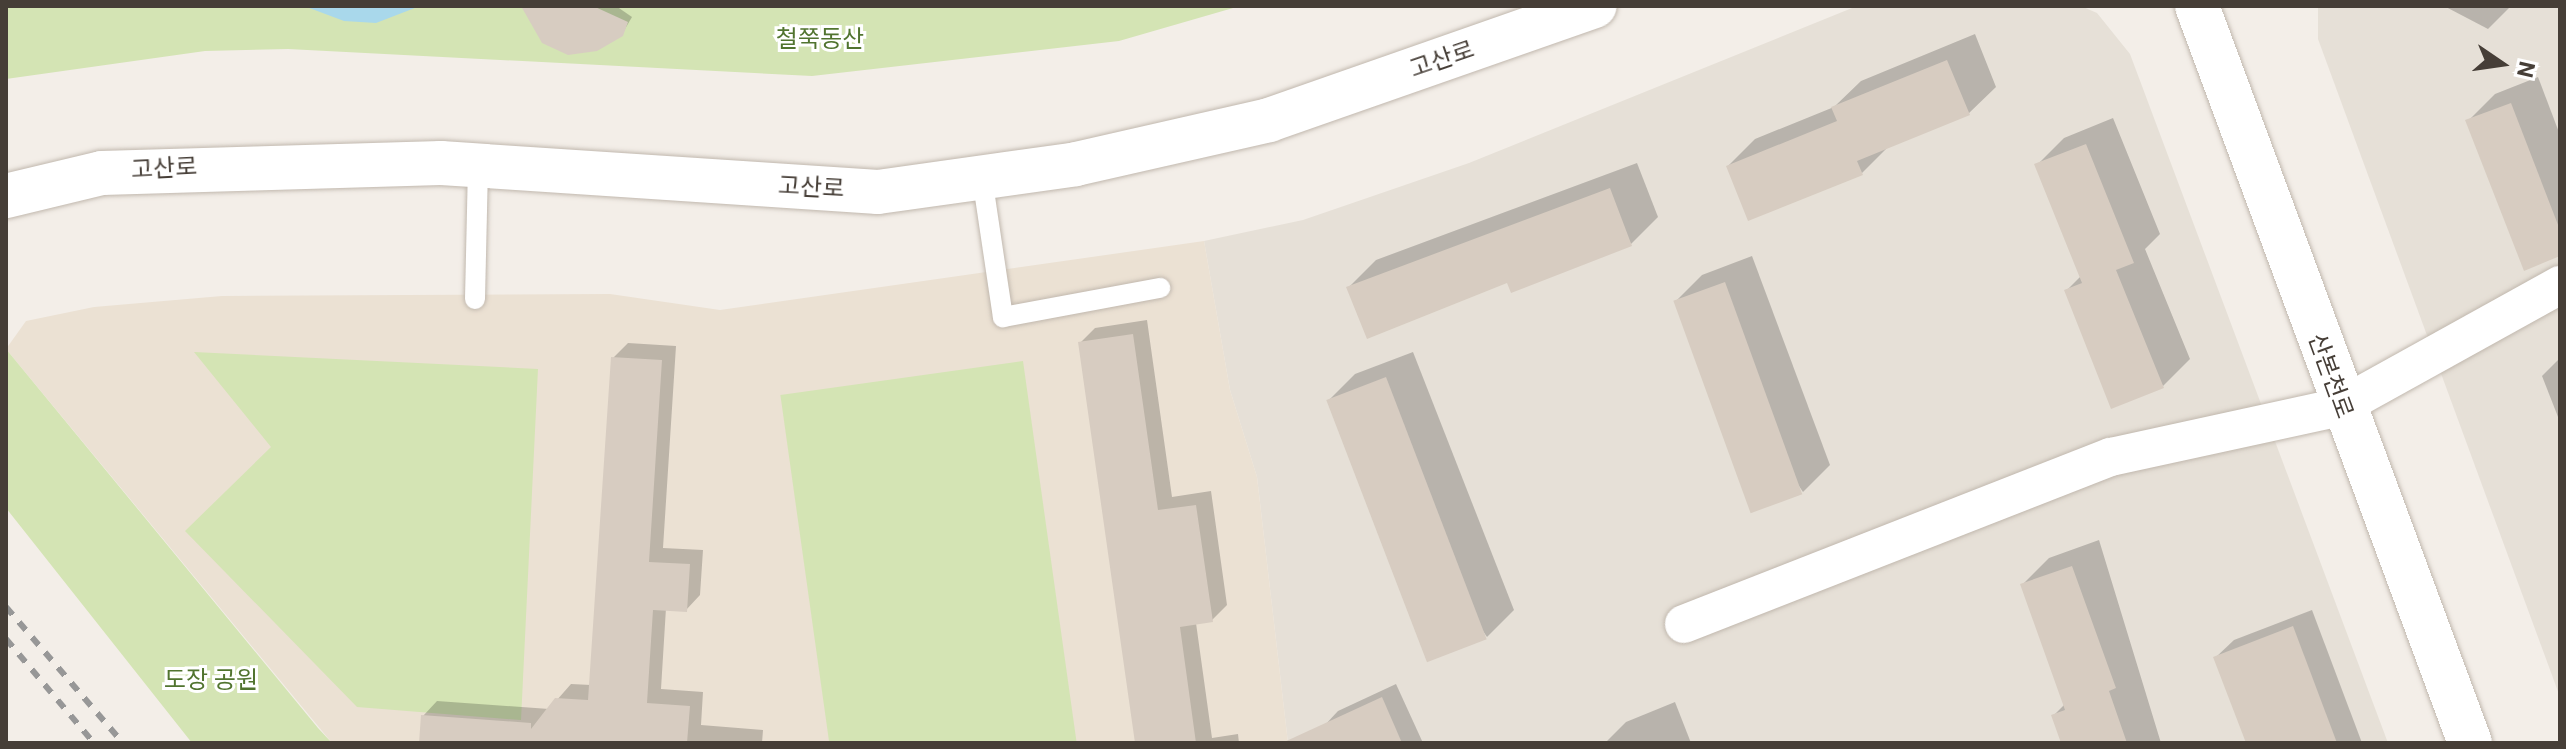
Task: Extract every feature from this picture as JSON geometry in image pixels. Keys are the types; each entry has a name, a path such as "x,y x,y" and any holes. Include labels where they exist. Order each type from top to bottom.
{"street":[{"name":"고산로","path":"6,196 35,184 117,172 478,165 878,192 982,177 1269,120 1595,6"},
{"name":"산본천로","path":"2197,6 2340,407 2470,743"},
{"path":"1684,624 2111,457 2340,407 2560,285"}],"lane":[{"path":"475,299 478,165"},
{"path":"982,177 1003,317 1160,288"}],"shaded area":[{"path":"1857,6 2081,6 2097,13 2130,54 2388,743 1288,743 1257,477 1230,390 1204,241 1303,220 1469,163"},
{"path":"2318,6 2560,6 2560,697 2318,39"},
{"path":"1204,241 1230,390 1257,477 1288,743 332,743 6,349 26,321 94,307 222,296 610,294 720,310"}],"green space":[{"name":"철쭉동산","path":"6,6 1240,6 1119,41 812,76 288,49 205,51 6,79"},
{"name":"도장 공원","path":"6,349 332,743 192,743 6,508"},
{"path":"194,352 538,369 521,720 357,707 185,531 271,447"},
{"path":"1023,361 1077,742 829,743 780,395"}],"water":[{"path":"304,6 420,6 376,23 344,21"}],"building":[{"path":"521,6 593,6 628,22 623,36 597,51 568,55 542,43"},
{"path":"1947,60 1970,115 1857,161 1863,175 1748,221 1726,166 1837,121 1831,107"},
{"path":"2511,103 2560,230 2560,256 2524,271 2465,120"},
{"path":"2086,144 2134,263 2116,270 2164,388 2111,409 2064,290 2082,283 2034,164"},
{"path":"1610,188 1632,246 1511,293 1507,283 1367,339 1346,287"},
{"path":"1725,282 1802,494 1751,513 1673,301"},
{"path":"1133,334 1158,510 1196,505 1213,622 1180,627 1196,743 1135,743 1078,342"},
{"path":"611,357 662,360 649,562 690,564 687,612 653,610 647,703 690,706 687,743 419,743 421,715 531,723 531,729 555,698 588,700"},
{"path":"1386,377 1487,639 1427,662 1326,400"},
{"path":"2072,566 2116,688 2109,691 2127,743 2061,743 2051,715 2065,710 2020,584"},
{"path":"2293,626 2337,743 2246,743 2213,657"},
{"path":"1382,697 1402,743 1282,743"}],"railway":[{"path":"6,607 123,743"},
{"path":"6,639 94,743"}]}
